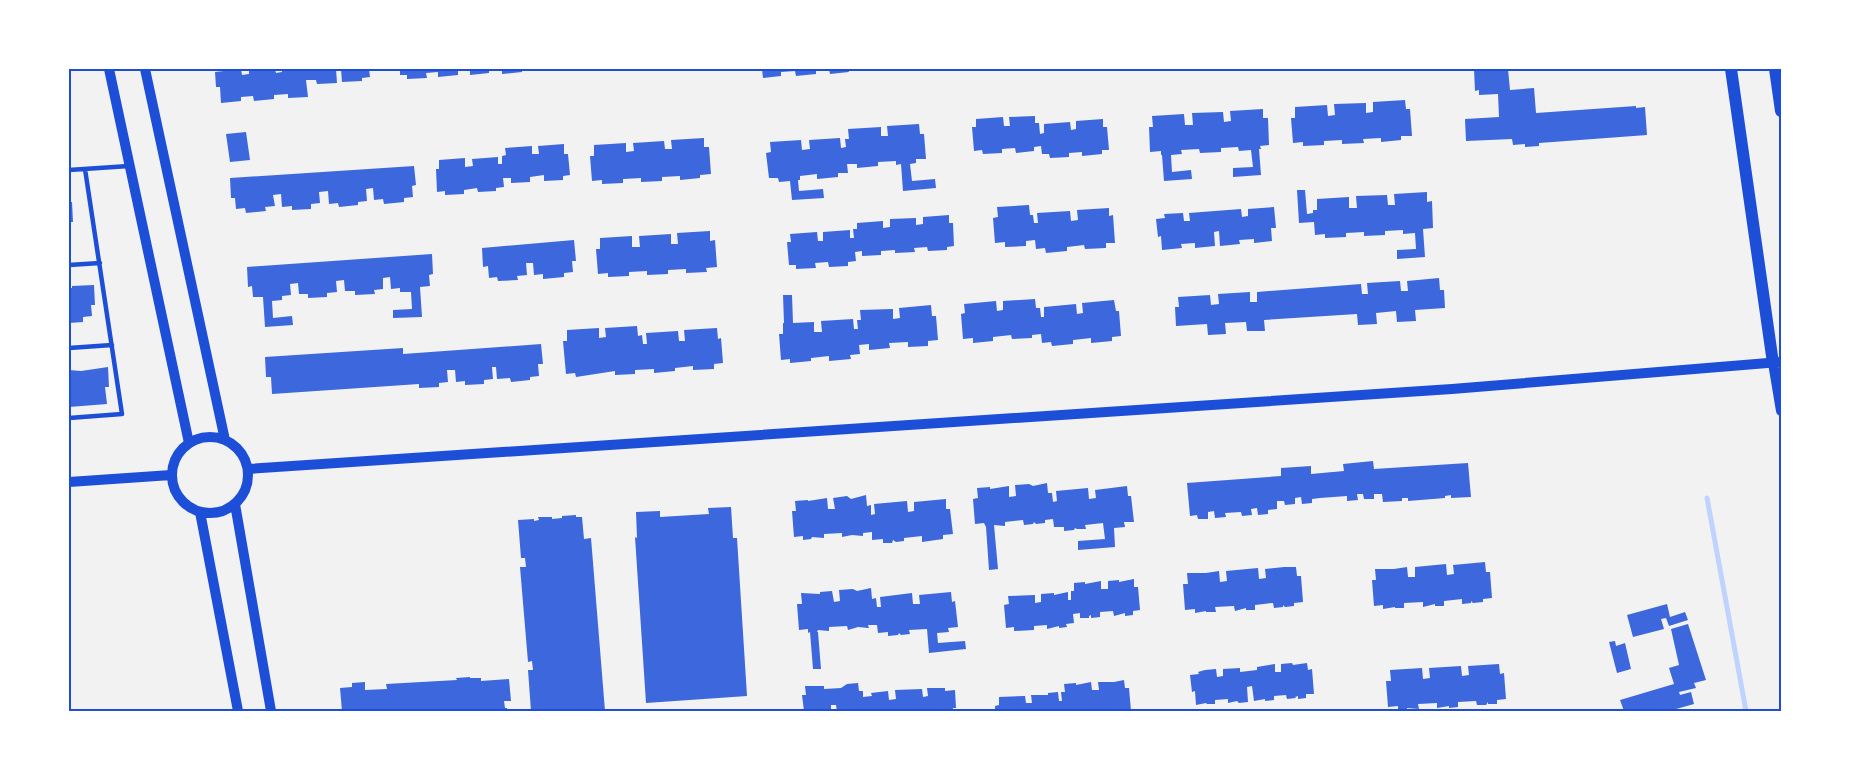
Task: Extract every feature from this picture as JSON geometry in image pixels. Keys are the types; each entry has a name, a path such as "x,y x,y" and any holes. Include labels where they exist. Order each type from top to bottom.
{"main road":[{"path":"1731,69 1777,362"},
{"path":"1775,69 1781,111"}],"street":[{"path":"109,69 189,443"},
{"path":"145,69 225,440"},
{"path":"248,469 1452,389 1777,362 1781,411"},
{"path":"213,437 225,440 236,447 244,457 248,469 248,482 243,494 236,504 219,512 200,512 188,507 173,487 171,475 173,462 189,443 200,438 213,437"},
{"path":"69,482 171,475"},
{"path":"236,504 271,711"},
{"path":"200,512 238,711"}],"lane":[{"path":"69,170 129,166"},
{"path":"69,418 122,414 85,169"},
{"path":"69,265 100,263"},
{"path":"69,348 112,345"}],"building":[{"path":"224,69 241,69 242,75 249,74 249,69 275,69 276,73 282,72 282,69 336,69 337,83 317,84 316,80 306,80 308,97 288,98 288,94 274,95 274,99 254,101 253,96 241,97 241,101 221,103 220,87 216,87 215,72 224,71"},
{"path":"341,69 369,69 370,77 362,78 362,81 342,82"},
{"path":"400,69 463,69 463,71 458,71 458,75 438,77 438,72 426,73 427,78 407,79 407,75 400,75"},
{"path":"470,69 489,69 489,73 470,75"},
{"path":"502,69 522,69 522,72 502,74"},
{"path":"762,69 816,69 816,74 796,76 795,71 781,72 781,76 763,78"},
{"path":"829,69 848,69 849,72 830,74"},
{"path":"1474,69 1508,69 1510,90 1534,88 1536,113 1645,107 1647,135 1539,143 1539,146 1525,147 1525,144 1513,145 1512,139 1466,141 1465,119 1499,117 1498,94 1479,95 1479,90 1475,91"},
{"path":"1405,100 1406,109 1410,109 1412,136 1401,136 1401,140 1381,142 1381,138 1363,139 1364,143 1342,144 1342,140 1324,141 1324,145 1303,146 1303,142 1293,143 1291,118 1295,118 1295,107 1327,105 1328,116 1335,115 1334,104 1366,103 1366,113 1373,112 1373,102"},
{"path":"1263,109 1263,118 1268,118 1269,145 1260,146 1261,149 1259,149 1261,175 1233,177 1233,168 1253,167 1251,150 1239,151 1238,147 1221,148 1221,152 1200,153 1199,149 1181,150 1182,154 1171,155 1172,172 1191,170 1192,179 1164,181 1161,151 1150,152 1149,127 1153,127 1152,116 1184,114 1185,125 1193,125 1192,113 1223,112 1224,122 1231,121 1230,111"},
{"path":"1035,116 1035,123 1039,123 1040,134 1044,133 1044,124 1070,122 1071,130 1076,129 1076,121 1103,119 1103,127 1107,127 1109,150 1102,150 1102,154 1082,156 1082,152 1069,153 1069,157 1050,158 1049,154 1042,154 1041,146 1034,147 1034,151 1016,153 1015,148 1002,149 1002,153 983,154 982,150 974,151 972,127 976,127 976,119 1003,117 1004,126 1010,126 1009,117"},
{"path":"919,124 920,134 924,134 926,159 916,159 916,163 910,164 912,181 935,179 936,188 903,191 901,164 896,165 896,161 878,162 878,166 857,168 857,164 847,164 848,173 838,173 838,177 817,179 817,174 800,176 799,191 823,189 824,198 792,200 790,181 779,182 778,178 769,178 766,153 771,152 770,142 801,140 802,150 810,149 809,140 840,138 841,148 846,147 845,139 849,139 848,129 881,127 881,136 888,136 887,126"},
{"path":"246,132 250,160 230,162 226,134"},
{"path":"704,138 704,147 709,147 711,174 700,175 700,178 680,180 680,176 662,177 662,181 641,182 641,178 623,179 623,183 602,184 602,180 592,181 590,156 594,156 594,145 626,143 626,152 634,151 633,143 664,141 665,149 672,149 671,140"},
{"path":"564,144 564,154 568,154 570,175 563,176 563,180 544,181 544,175 530,177 530,182 511,183 511,178 503,178 504,187 496,188 496,191 478,192 477,188 464,190 464,194 445,195 445,191 437,192 436,169 439,169 439,160 465,158 465,167 473,166 472,159 498,157 498,164 502,164 502,156 506,155 505,148 532,146 532,154 539,154 538,146"},
{"path":"414,166 416,185 412,186 413,197 404,198 404,202 384,204 383,199 374,200 373,188 366,189 367,201 358,202 358,205 339,207 338,203 329,204 328,191 319,192 320,203 311,204 311,209 292,210 292,206 282,207 281,194 273,195 275,206 265,207 266,211 246,213 245,208 236,209 235,198 231,198 230,178"},
{"path":"1297,190 1305,190 1307,214 1317,210 1317,199 1349,197 1349,208 1357,208 1356,196 1387,195 1388,205 1395,205 1394,194 1427,192 1427,202 1432,201 1433,228 1423,229 1425,257 1397,259 1397,250 1416,249 1415,233 1403,234 1403,230 1385,231 1385,235 1364,236 1364,232 1346,233 1346,237 1325,238 1325,234 1315,235 1314,222 1299,223"},
{"path":"69,202 72,202 73,222 69,222"},
{"path":"1029,205 1034,223 1038,223 1037,213 1070,211 1071,221 1078,220 1077,210 1109,208 1109,216 1113,215 1115,243 1106,243 1106,248 1085,249 1084,245 1067,247 1067,251 1046,253 1045,248 1036,249 1035,240 1026,241 1026,246 1005,247 1005,242 995,243 993,218 998,217 997,207"},
{"path":"1274,207 1276,228 1271,228 1272,241 1254,243 1254,239 1239,240 1240,244 1220,246 1219,231 1214,232 1215,246 1195,248 1195,243 1181,244 1182,248 1162,250 1156,219 1165,218 1164,214 1183,213 1184,221 1190,221 1189,213 1241,209 1242,217 1248,216 1248,209"},
{"path":"949,215 949,223 953,223 954,246 947,247 947,250 928,251 927,247 914,248 915,252 881,251 881,255 862,256 862,251 855,252 856,261 848,262 848,266 829,267 828,262 815,263 816,268 796,269 796,265 789,265 787,242 791,242 790,234 817,232 818,241 823,241 823,232 850,230 850,238 854,238 853,229 857,229 857,223 883,221 883,228 890,227 890,219 916,218 916,225 923,224 923,217"},
{"path":"710,231 710,241 715,240 717,267 706,268 707,272 686,273 686,269 668,270 668,274 647,275 647,271 629,272 629,276 608,277 608,273 598,274 596,249 600,249 600,238 632,236 632,247 640,247 639,236 671,234 671,244 678,244 677,233"},
{"path":"574,240 576,261 572,261 573,272 564,273 564,277 543,279 543,274 534,275 533,263 526,263 527,275 517,276 518,280 498,281 497,277 489,278 488,266 483,267 482,248"},
{"path":"432,254 433,274 429,275 430,286 420,287 422,317 393,318 393,310 412,309 411,292 400,292 400,288 391,289 390,277 383,278 383,289 374,290 375,294 355,295 355,291 345,291 344,280 336,281 337,292 327,293 327,297 308,298 308,294 299,294 298,283 290,284 291,295 282,296 282,300 272,301 273,318 292,316 293,325 265,327 263,297 253,297 252,286 248,287 247,267"},
{"path":"1439,278 1440,290 1444,290 1445,308 1415,310 1416,321 1397,322 1396,311 1376,313 1377,324 1358,325 1357,314 1264,320 1265,331 1247,331 1246,322 1225,323 1226,334 1208,335 1207,324 1176,326 1175,307 1179,307 1178,297 1210,295 1211,305 1219,304 1218,294 1250,292 1250,302 1257,302 1257,292 1361,284 1362,294 1368,294 1367,283 1400,281 1401,291 1408,291 1407,281"},
{"path":"94,285 95,305 91,305 92,316 83,317 83,322 69,323 69,288"},
{"path":"783,295 792,295 793,323 814,322 814,332 822,332 821,321 853,319 854,329 858,329 857,320 861,320 860,310 893,309 893,319 900,318 899,308 931,305 932,316 936,316 938,340 928,341 928,346 908,347 908,342 889,343 890,348 869,350 869,344 859,345 860,354 850,355 851,359 829,361 829,356 790,363 790,359 781,360 779,334 783,334"},
{"path":"1035,299 1036,308 1040,308 1041,317 1044,317 1044,307 1076,304 1077,314 1083,313 1082,303 1114,300 1116,311 1119,311 1121,336 1112,337 1112,341 1091,343 1091,338 1073,340 1073,344 1052,346 1051,342 1042,343 1041,334 1032,335 1032,338 1012,339 1011,335 993,337 993,341 973,343 973,338 963,339 961,314 965,313 964,304 996,301 997,311 1003,310 1003,301"},
{"path":"637,326 638,336 642,335 643,344 647,344 646,333 678,331 679,341 685,341 684,330 717,328 718,339 721,338 723,363 714,364 714,369 693,370 693,366 654,373 654,369 635,370 635,374 615,375 615,371 576,377 575,373 566,374 563,341 567,341 567,330 599,328 599,338 606,337 605,328"},
{"path":"541,344 543,364 538,364 539,376 530,377 530,380 511,382 510,378 497,379 496,367 492,367 493,379 484,380 484,384 465,385 465,381 456,382 455,370 447,370 448,382 439,383 439,387 419,388 419,384 272,394 271,377 266,377 265,357 403,348 403,354"},
{"path":"108,367 109,387 105,387 107,404 69,407 69,370 81,371"},
{"path":"1373,461 1374,469 1468,463 1471,497 1451,498 1451,495 1445,498 1408,501 1408,498 1402,498 1402,501 1383,502 1382,494 1374,494 1374,499 1364,499 1363,494 1357,494 1358,500 1347,501 1347,496 1312,499 1312,503 1302,504 1301,497 1295,498 1295,504 1285,505 1284,501 1277,501 1277,509 1268,510 1268,514 1258,515 1257,508 1251,509 1252,515 1242,516 1241,512 1225,513 1226,517 1215,518 1214,511 1208,512 1208,519 1198,519 1197,515 1190,516 1187,483 1281,476 1281,468 1311,466 1311,474 1344,471 1343,464"},
{"path":"1047,483 1048,493 1052,493 1053,502 1057,501 1056,491 1088,488 1089,499 1096,498 1095,490 1127,486 1128,496 1131,496 1134,522 1124,522 1125,527 1114,528 1115,547 1078,550 1078,541 1105,539 1103,523 1085,525 1086,529 1075,528 1064,531 1064,527 1054,527 1053,519 1036,524 1034,522 1024,525 1023,520 1005,522 1005,526 994,525 998,569 989,570 986,527 984,523 975,524 973,499 978,498 977,488 990,487 990,489 1009,486 1009,497 1016,496 1015,485 1033,486"},
{"path":"866,495 867,506 871,505 871,515 875,514 874,504 907,501 908,512 914,511 914,502 946,499 946,509 950,509 953,534 943,535 943,539 922,542 922,536 904,538 904,541 893,540 892,543 883,543 883,539 872,540 872,532 863,533 863,536 842,537 842,533 824,534 824,538 812,537 803,540 803,536 794,537 792,511 796,511 795,501 827,498 828,509 835,509 833,498 847,496 851,499"},
{"path":"731,507 733,538 737,538 747,696 646,703 635,537 637,538 636,512 660,511 660,517 709,514 708,508"},
{"path":"576,515 576,517 582,517 584,539 591,538 605,711 531,711 528,670 533,670 532,661 528,662 520,567 526,567 525,558 521,558 518,520 534,519 534,521 539,520 538,517 552,517 552,519"},
{"path":"1485,562 1486,572 1490,572 1492,598 1483,599 1483,602 1473,603 1471,601 1471,603 1462,604 1462,599 1444,601 1444,606 1435,606 1435,604 1423,607 1423,602 1404,603 1404,608 1383,609 1383,605 1374,606 1372,580 1376,580 1375,569 1407,567 1408,577 1415,577 1415,567 1446,564 1447,575 1454,574 1453,565"},
{"path":"1296,567 1297,576 1301,576 1303,602 1294,603 1294,606 1285,607 1283,605 1283,607 1274,608 1273,603 1255,605 1255,610 1246,610 1246,608 1235,611 1234,606 1215,607 1216,612 1195,613 1195,609 1185,610 1183,584 1188,584 1187,573 1219,571 1220,582 1227,581 1226,571 1258,568 1259,579 1266,578 1265,569"},
{"path":"1134,579 1134,587 1138,587 1140,610 1133,611 1133,615 1125,616 1125,613 1114,616 1113,611 1100,612 1100,617 1091,618 1091,615 1089,618 1080,618 1080,613 1073,614 1074,623 1066,624 1067,627 1047,629 1047,625 1034,626 1034,630 1014,631 1014,627 1006,628 1004,605 1009,604 1008,596 1035,595 1035,603 1041,602 1041,594 1054,593 1054,595 1068,592 1068,600 1071,600 1074,583 1085,582 1085,584 1101,581 1101,589 1108,589 1108,581 1119,580 1119,582"},
{"path":"871,588 872,599 876,598 877,607 881,607 880,597 912,593 913,604 920,604 919,595 951,592 952,602 955,601 958,627 948,628 949,632 937,633 938,643 965,641 966,649 929,653 927,629 909,630 910,634 901,635 899,633 888,636 888,632 878,633 877,625 848,630 847,626 829,627 829,631 818,630 817,632 821,669 813,669 810,632 808,633 808,629 799,630 797,604 802,604 801,593 820,594 820,592 832,591 834,602 840,601 839,590 857,591"},
{"path":"1667,604 1670,617 1685,612 1688,620 1669,626 1666,618 1661,619 1664,629 1633,637 1627,615"},
{"path":"1688,624 1706,680 1694,683 1696,688 1679,692 1680,695 1691,692 1694,704 1676,709 1676,711 1624,711 1620,700 1674,684 1669,668 1679,665 1671,629"},
{"path":"1615,641 1616,646 1625,643 1631,669 1617,673 1609,642"},
{"path":"1292,663 1293,665 1307,663 1308,670 1312,669 1314,694 1306,694 1306,698 1298,699 1298,696 1287,699 1286,695 1274,696 1274,700 1254,701 1252,686 1247,687 1248,702 1228,703 1228,699 1215,700 1215,704 1196,705 1190,675 1216,669 1217,677 1223,676 1223,669 1240,668 1240,672 1257,670 1257,667 1275,664 1275,672 1281,672 1281,664"},
{"path":"1499,664 1500,674 1504,673 1506,699 1497,700 1497,704 1488,704 1488,702 1486,705 1477,705 1476,701 1458,702 1458,707 1437,708 1437,703 1418,704 1419,709 1407,708 1407,710 1398,711 1398,706 1388,707 1386,681 1391,681 1390,670 1422,668 1423,679 1430,678 1429,668 1461,666 1462,676 1469,675 1468,666"},
{"path":"456,678 481,678 481,681 509,679 511,701 504,701 508,711 342,711 340,688 352,687 352,683 365,682 365,690 387,689 386,684 457,680"},
{"path":"1124,680 1125,688 1129,688 1131,711 995,711 995,706 999,705 999,697 1025,696 1026,703 1032,703 1031,695 1048,695 1048,693 1058,692 1059,701 1062,701 1061,692 1065,692 1064,684 1076,683 1076,685 1091,682 1092,690 1099,690 1098,682"},
{"path":"858,683 859,691 863,691 863,697 872,696 871,693 888,691 889,700 896,699 895,690 922,689 923,697 928,696 927,688 955,690 956,708 953,708 953,711 837,711 836,705 831,705 831,711 804,711 802,695 806,695 805,686 824,686 824,689 841,688 847,684"}],"waterway":[{"path":"1707,498 1746,711"}]}
